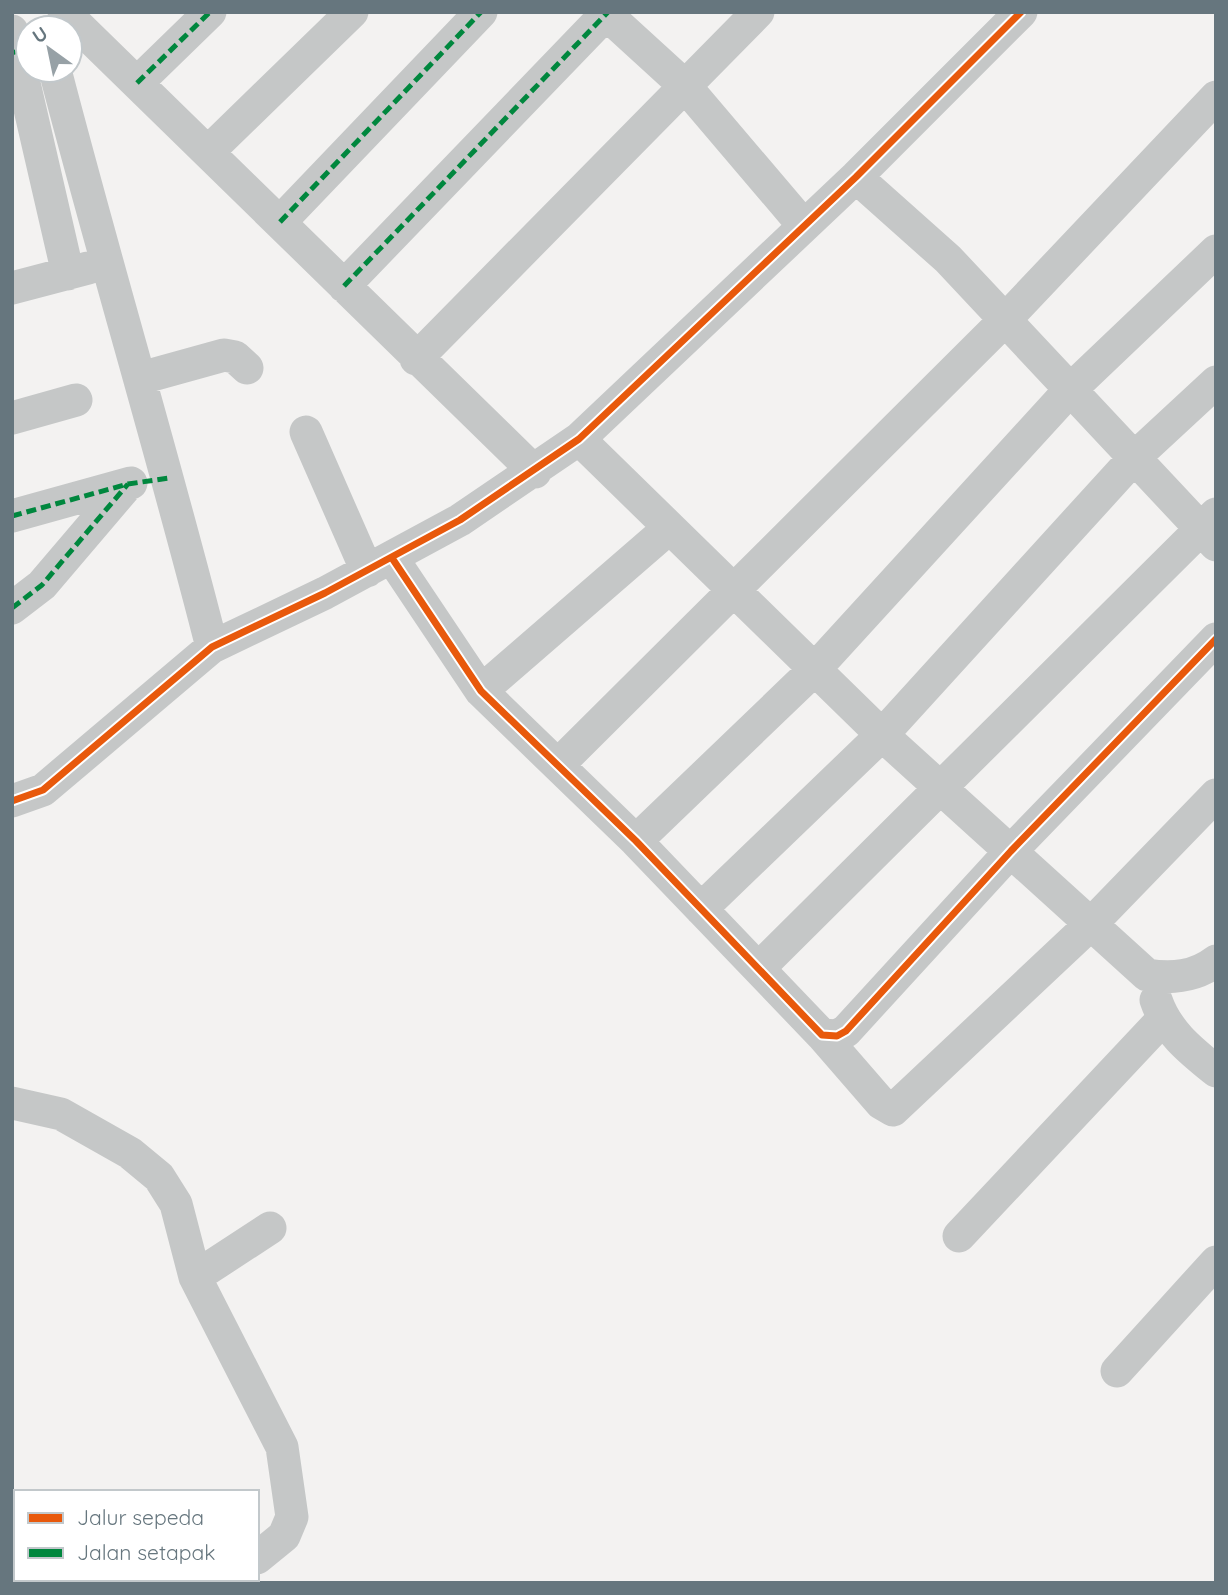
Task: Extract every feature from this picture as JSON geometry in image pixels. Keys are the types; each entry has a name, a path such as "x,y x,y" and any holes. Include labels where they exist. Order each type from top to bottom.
{"street":[{"path":"64,12 416,359 535,472"},
{"path":"137,83 210,12"},
{"path":"208,152 352,12"},
{"path":"280,222 481,12"},
{"path":"416,359 758,12"},
{"path":"12,801 43,790 212,647 380,565 535,472 579,439 856,177 1021,12"},
{"path":"344,286 606,13 685,86 804,226"},
{"path":"19,84 26,148 68,274"},
{"path":"59,84 105,263 169,478 212,647"},
{"path":"558,765 1004,321 1216,97"},
{"path":"760,967 1211,529 1069,391 948,259 856,177"},
{"path":"636,841 814,670 1069,391 1216,250"},
{"path":"12,288 105,263"},
{"path":"141,378 224,355 235,357 247,368"},
{"path":"701,909 881,735 1135,457 1216,382"},
{"path":"12,418 76,400"},
{"path":"306,432 380,565 481,691 636,841 760,967 881,1103 893,1110 1092,923 1216,795"},
{"path":"579,439 881,735 1147,975 1163,1019 1179,1041 1216,1071"},
{"path":"12,516 128,484 169,478"},
{"path":"12,608 42,585 128,484"},
{"path":"481,691 668,529"},
{"path":"822,1035 837,1036 846,1031 1012,851 1216,639"},
{"path":"1147,975 1166,978 1189,975 1216,961"},
{"path":"959,1236 1163,1019"},
{"path":"12,1102 61,1114 130,1153 159,1177 176,1203 195,1277 282,1447 292,1517 284,1536 259,1556"},
{"path":"195,1277 270,1228"},
{"path":"1117,1371 1216,1262"}],"marked path":[{"path":"137,83 210,12"},
{"path":"280,222 481,12"},
{"path":"344,286 608,12"},
{"path":"12,516 128,484 169,478"},
{"path":"12,608 42,585 128,484"}],"cycle path":[{"path":"12,801 43,790 212,647 325,593 460,520 579,439 856,177 1021,12"},
{"path":"392,558 481,691 636,841 822,1035 837,1036 846,1031 1011,851 1216,639"}]}
